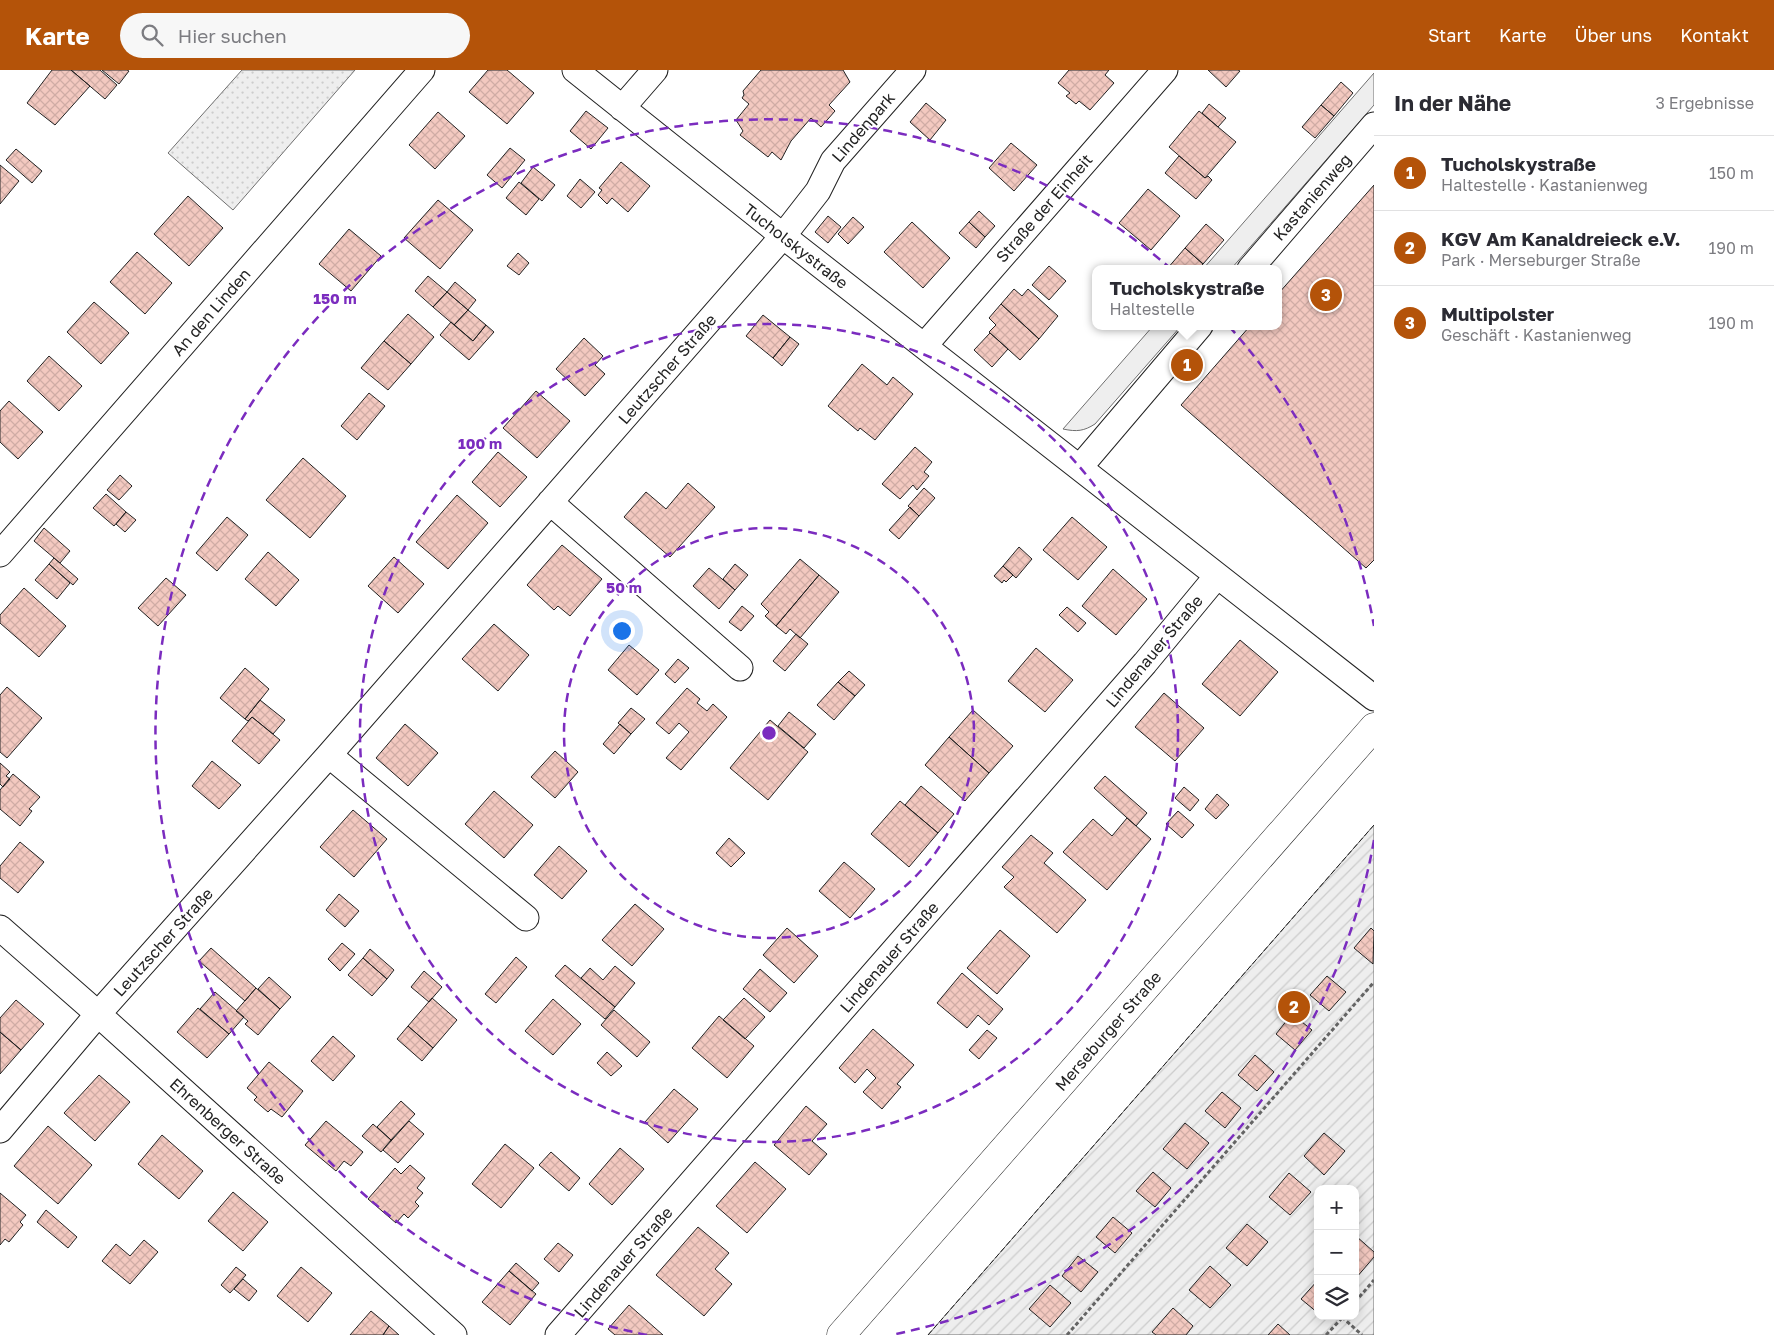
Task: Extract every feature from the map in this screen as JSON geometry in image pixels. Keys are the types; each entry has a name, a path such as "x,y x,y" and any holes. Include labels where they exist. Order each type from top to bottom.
{"main road":[{"name":"Merseburger Straße","path":"841,1335 1374,727"}],"street":[{"name":"An den Linden","path":"0,554 422,70"},
{"name":"Tucholskystraße","path":"575,70 783,236 1374,698"},
{"path":"622,108 655,70"},
{"name":"Lindenpark","path":"783,236 818,191 833,161 913,70"},
{"name":"Straße der Einheit","path":"924,346 1165,70"},
{"name":"Kastanienweg","path":"1253,265 1374,125"},
{"name":"Leutzscher Straße","path":"0,1130 98,1014 783,236"},
{"path":"1080,467 1197,330"},
{"path":"550,502 740,668"},
{"name":"Lindenauer Straße","path":"558,1335 1132,678 1217,576"},
{"path":"328,755 526,918"},
{"name":"Ehrenberger Straße","path":"0,928 454,1335"}],"path":[{"path":"1067,1335 1374,982"},
{"path":"1359,1297 1374,1280"},
{"path":"1326,1335 1339,1320"},
{"path":"1345,1320 1362,1335"}],"shaded area":[{"path":"242,70 355,70 233,210 168,153"},
{"path":"1374,73 1374,105 1234,265 1206,265"},
{"path":"1150,330 1177,330 1095,424 1080,430 1063,429"},
{"path":"1374,825 1374,1335 928,1335"}],"building":[{"path":"52,70 71,70 90,86 55,125 27,103"},
{"path":"71,70 100,70 117,85 105,99"},
{"path":"102,70 127,70 129,71 119,84"},
{"path":"488,70 507,70 534,93 507,124 469,92"},
{"path":"761,70 843,70 850,82 829,105 835,111 821,127 811,118 791,141 781,160 772,152 768,157 740,135 743,131 736,120 749,104 742,98 744,95 743,91"},
{"path":"1069,70 1109,70 1105,75 1114,83 1090,110 1079,101 1076,104 1066,96 1070,93 1058,83"},
{"path":"1208,70 1238,70 1240,71 1226,87"},
{"path":"1341,82 1353,93 1334,116 1321,105"},
{"path":"926,103 946,120 930,140 910,122"},
{"path":"1209,104 1226,118 1218,127 1202,113"},
{"path":"1321,105 1334,116 1315,138 1302,127"},
{"path":"586,111 608,128 591,149 570,131"},
{"path":"1199,111 1236,142 1205,178 1169,147"},
{"path":"438,112 465,136 435,169 409,145"},
{"path":"1011,143 1037,165 1014,191 989,168"},
{"path":"510,148 525,160 502,188 487,175"},
{"path":"16,149 42,171 32,183 6,160"},
{"path":"1179,156 1205,178 1208,176 1212,180 1196,199 1165,173"},
{"path":"621,162 650,186 628,212 612,198 607,204 598,195 602,190 599,188"},
{"path":"0,165 19,181 0,204"},
{"path":"533,167 555,185 542,201 521,183"},
{"path":"580,179 595,192 581,208 567,196"},
{"path":"519,182 539,199 526,215 506,198"},
{"path":"1374,185 1374,560 1366,568 1181,405 1247,330 1282,330 1282,289"},
{"path":"1148,189 1180,216 1151,250 1119,223"},
{"path":"188,196 223,228 189,266 154,234"},
{"path":"438,200 473,230 440,269 404,238"},
{"path":"979,211 995,226 985,237 969,222"},
{"path":"828,216 841,227 828,243 815,232"},
{"path":"853,217 864,227 848,244 838,234"},
{"path":"912,222 950,258 923,288 884,252"},
{"path":"969,222 985,237 976,248 959,233"},
{"path":"1206,224 1224,240 1203,264 1185,248"},
{"path":"349,229 381,256 351,291 319,264"},
{"path":"1185,248 1203,264 1202,265 1170,265"},
{"path":"137,252 172,283 145,314 110,282"},
{"path":"518,253 529,263 519,275 507,266"},
{"path":"1049,266 1066,281 1049,300 1032,285"},
{"path":"428,276 447,292 433,307 415,291"},
{"path":"455,282 476,300 468,310 447,292"},
{"path":"1014,289 1022,296 1028,289 1058,316 1039,339 1001,304"},
{"path":"447,292 468,310 454,325 433,307"},
{"path":"94,302 129,333 101,364 67,332"},
{"path":"1001,304 1039,339 1020,360 989,332 996,325 989,318"},
{"path":"468,310 486,325 473,341 454,325"},
{"path":"408,314 434,337 411,364 384,341"},
{"path":"763,315 790,337 773,358 746,336"},
{"path":"451,322 473,341 486,325 494,332 469,360 440,335"},
{"path":"990,333 1008,349 992,367 974,350"},
{"path":"790,337 799,344 782,366 773,358"},
{"path":"584,338 603,356 595,365 605,374 585,396 556,369"},
{"path":"384,341 411,364 388,390 361,368"},
{"path":"49,356 82,386 59,411 27,381"},
{"path":"862,364 887,385 893,377 913,394 875,440 860,428 858,431 828,406"},
{"path":"536,391 570,421 537,458 503,428"},
{"path":"369,393 385,406 357,440 341,426"},
{"path":"9,401 43,432 18,459 0,442 0,411"},
{"path":"915,447 932,462 924,472 929,476 917,490 913,485 900,499 882,484"},
{"path":"498,452 527,477 500,507 472,482"},
{"path":"303,458 346,496 310,538 266,500"},
{"path":"120,475 132,486 119,500 107,490"},
{"path":"688,483 715,507 670,557 624,517 646,492 666,509"},
{"path":"924,488 935,498 919,516 908,506"},
{"path":"106,494 126,512 114,526 93,508"},
{"path":"457,495 488,523 448,569 416,542"},
{"path":"910,507 919,516 899,539 889,530"},
{"path":"126,512 136,520 125,532 116,524"},
{"path":"227,517 248,535 217,571 196,553"},
{"path":"1072,517 1107,547 1078,580 1043,550"},
{"path":"44,528 70,551 60,563 34,541"},
{"path":"562,545 602,579 570,616 558,606 554,610 527,585"},
{"path":"1019,547 1032,559 1016,578 1003,566"},
{"path":"268,552 299,580 276,606 245,579"},
{"path":"394,557 424,584 398,613 368,586"},
{"path":"54,558 78,579 73,585 49,564"},
{"path":"800,559 819,575 776,626 765,616 769,612 761,604"},
{"path":"49,564 70,583 57,599 35,580"},
{"path":"735,564 748,575 735,590 723,579"},
{"path":"1003,566 1013,575 1006,582 1004,580 1002,583 994,576"},
{"path":"709,568 735,590 719,609 693,586"},
{"path":"1113,569 1147,599 1116,635 1082,606"},
{"path":"819,575 839,592 800,638 790,629 786,634 776,626"},
{"path":"166,578 186,595 158,626 138,608"},
{"path":"24,588 66,626 39,657 0,623 0,615"},
{"path":"742,606 754,616 741,631 729,622"},
{"path":"1067,607 1086,623 1078,632 1059,615"},
{"path":"494,624 529,655 498,691 462,659"},
{"path":"796,634 808,644 785,671 773,661"},
{"path":"1240,640 1278,672 1240,716 1202,684"},
{"path":"629,645 659,670 637,695 608,670"},
{"path":"1036,648 1073,680 1045,712 1008,681"},
{"path":"678,659 689,668 675,683 665,674"},
{"path":"245,668 269,689 245,719 220,698"},
{"path":"849,671 865,685 855,696 838,682"},
{"path":"838,682 855,696 834,720 817,705"},
{"path":"7,687 42,718 7,758 0,752 0,695"},
{"path":"687,688 700,699 697,703 707,711 713,704 727,717 681,770 666,758 689,732 679,723 669,734 656,723"},
{"path":"1164,693 1204,728 1175,761 1135,727"},
{"path":"260,700 285,720 273,734 252,717 248,721 245,719"},
{"path":"631,708 645,719 631,734 618,723"},
{"path":"973,710 1013,746 989,773 949,737"},
{"path":"789,712 816,734 804,748 778,726"},
{"path":"252,717 280,740 259,764 232,741"},
{"path":"770,720 808,752 768,800 730,768"},
{"path":"405,724 438,753 408,786 376,758"},
{"path":"620,724 631,734 614,754 603,744"},
{"path":"949,737 989,773 965,801 925,765"},
{"path":"555,751 578,772 555,798 531,777"},
{"path":"212,761 241,785 219,809 192,786"},
{"path":"0,763 10,772 6,776 10,779 3,787 0,784"},
{"path":"13,774 40,797 29,809 32,811 20,826 0,809 0,790"},
{"path":"1105,776 1147,813 1136,826 1094,788"},
{"path":"921,786 954,814 938,833 905,805"},
{"path":"1184,787 1199,800 1190,811 1175,798"},
{"path":"494,791 533,825 504,858 465,824"},
{"path":"1217,794 1229,805 1216,819 1205,809"},
{"path":"900,801 938,833 909,867 871,834"},
{"path":"353,810 387,839 354,877 320,847"},
{"path":"1178,811 1194,825 1182,838 1166,824"},
{"path":"1127,818 1151,839 1107,890 1063,852 1093,819 1112,836"},
{"path":"1031,835 1053,853 1044,863 1086,900 1057,933 1004,887 1014,877 1002,867"},
{"path":"729,838 745,853 731,867 716,853"},
{"path":"20,842 44,862 18,893 0,878 0,866"},
{"path":"559,846 587,871 562,899 534,875"},
{"path":"844,862 875,889 850,918 819,891"},
{"path":"339,894 359,911 345,927 326,910"},
{"path":"635,904 664,929 632,966 602,940"},
{"path":"787,928 818,956 794,983 763,955"},
{"path":"1371,928 1374,931 1373,964 1354,948"},
{"path":"1000,930 1030,956 997,994 967,968"},
{"path":"342,943 355,954 340,971 328,959"},
{"path":"211,948 256,988 245,1001 199,961"},
{"path":"370,949 394,970 387,979 363,958"},
{"path":"516,957 527,967 496,1003 485,994"},
{"path":"363,958 387,979 372,996 348,975"},
{"path":"565,965 615,1007 605,1019 555,976"},
{"path":"615,966 635,983 615,1007 581,978 590,968 603,980"},
{"path":"760,969 787,993 770,1012 743,989"},
{"path":"424,971 442,987 429,1002 411,987"},
{"path":"962,973 1003,1009 989,1025 978,1015 967,1028 937,1003"},
{"path":"1327,976 1346,992 1329,1011 1310,995"},
{"path":"269,977 291,997 280,1009 258,989"},
{"path":"256,988 280,1009 258,1035 245,1024 248,1021 236,1011"},
{"path":"215,992 244,1017 229,1034 200,1009"},
{"path":"432,998 457,1020 433,1048 408,1026"},
{"path":"744,998 765,1017 745,1039 723,1020"},
{"path":"553,999 581,1024 553,1055 525,1031"},
{"path":"16,1000 44,1024 21,1050 0,1032 0,1018"},
{"path":"198,1008 229,1034 207,1058 177,1032"},
{"path":"614,1010 650,1042 637,1057 601,1025"},
{"path":"1292,1014 1312,1030 1295,1050 1276,1034"},
{"path":"719,1016 754,1046 727,1078 692,1048"},
{"path":"408,1026 433,1048 422,1061 397,1039"},
{"path":"873,1029 914,1065 897,1084 901,1087 882,1109 863,1092 876,1078 867,1069 855,1083 839,1068"},
{"path":"987,1030 997,1038 979,1059 969,1050"},
{"path":"0,1032 21,1050 0,1074"},
{"path":"333,1036 355,1056 333,1081 311,1061"},
{"path":"607,1052 622,1066 611,1076 597,1063"},
{"path":"1255,1055 1274,1072 1257,1091 1238,1075"},
{"path":"269,1062 303,1091 282,1117 271,1109 268,1112 254,1100 257,1097 247,1088"},
{"path":"99,1075 130,1102 95,1141 64,1113"},
{"path":"674,1089 698,1109 668,1143 645,1122"},
{"path":"1222,1092 1241,1108 1225,1128 1205,1111"},
{"path":"401,1101 415,1114 391,1140 377,1127"},
{"path":"806,1106 827,1124 812,1141 827,1154 809,1175 774,1145"},
{"path":"326,1121 363,1152 351,1166 344,1161 336,1171 305,1145"},
{"path":"409,1121 424,1134 398,1163 383,1150"},
{"path":"1185,1123 1209,1143 1187,1169 1163,1149"},
{"path":"373,1124 391,1140 381,1152 362,1136"},
{"path":"48,1126 92,1165 58,1204 14,1166"},
{"path":"1324,1133 1345,1151 1324,1175 1304,1156"},
{"path":"162,1135 203,1171 179,1199 138,1164"},
{"path":"505,1144 534,1168 501,1208 472,1184"},
{"path":"620,1148 644,1169 612,1205 589,1184"},
{"path":"551,1152 580,1178 569,1191 539,1165"},
{"path":"755,1162 786,1189 747,1233 716,1206"},
{"path":"410,1165 425,1178 417,1188 423,1193 415,1202 419,1206 408,1218 404,1214 396,1223 368,1199 395,1168 401,1174"},
{"path":"1153,1172 1171,1188 1155,1207 1136,1191"},
{"path":"1289,1173 1311,1192 1290,1215 1269,1197"},
{"path":"233,1192 268,1222 243,1251 208,1221"},
{"path":"0,1193 26,1215 20,1222 23,1225 9,1242 5,1239 0,1245"},
{"path":"46,1210 77,1237 68,1248 37,1222"},
{"path":"1113,1217 1132,1233 1115,1253 1096,1237"},
{"path":"1247,1224 1268,1242 1247,1266 1226,1248"},
{"path":"698,1227 729,1253 715,1269 732,1284 704,1316 656,1275"},
{"path":"1359,1239 1374,1252 1374,1257 1359,1274"},
{"path":"144,1240 158,1252 130,1284 102,1261 116,1244 130,1256"},
{"path":"558,1243 573,1255 559,1272 544,1259"},
{"path":"1078,1256 1098,1272 1081,1292 1062,1276"},
{"path":"516,1263 539,1283 532,1291 509,1271"},
{"path":"1210,1266 1231,1285 1210,1308 1189,1290"},
{"path":"236,1267 246,1275 230,1293 221,1285"},
{"path":"301,1267 332,1293 308,1322 277,1296"},
{"path":"509,1271 536,1294 510,1325 482,1302"},
{"path":"243,1279 257,1291 249,1301 234,1289"},
{"path":"1314,1284 1314,1310 1301,1299"},
{"path":"1050,1285 1071,1303 1050,1327 1029,1309"},
{"path":"629,1305 663,1335 615,1335 608,1329"},
{"path":"1173,1308 1193,1326 1186,1335 1156,1335 1152,1332"},
{"path":"371,1311 389,1326 383,1335 350,1335"},
{"path":"1278,1324 1290,1335 1268,1335"},
{"path":"389,1326 399,1335 383,1335"}],"fence":[{"path":"928,1335 1374,825"}],"place":[{"name":"Multipolster","path":"1326,295"},
{"name":"Tucholskystraße","path":"1187,365"},
{"name":"KGV Am Kanaldreieck e.V.","path":"1294,1007"}]}
